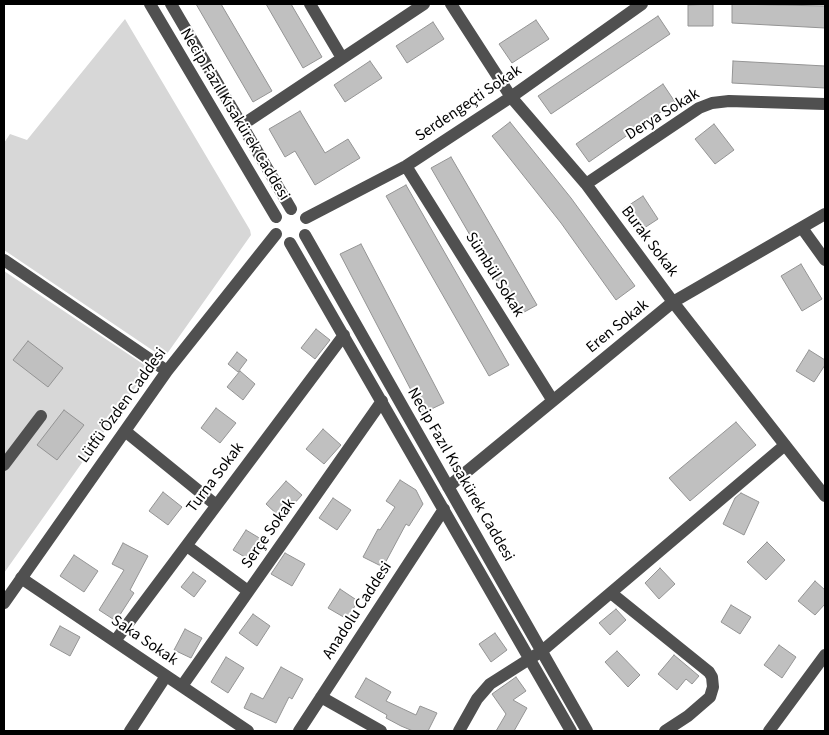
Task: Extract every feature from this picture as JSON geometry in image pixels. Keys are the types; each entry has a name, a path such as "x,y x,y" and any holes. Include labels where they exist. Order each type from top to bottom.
{"street":[{"name":"Necip Fazıl Kısakürek Caddesi","path":"150,4 276,217"},
{"name":"Necip Fazıl Kısakürek Caddesi","path":"171,4 291,209"},
{"path":"310,4 342,58"},
{"path":"242,125 424,4"},
{"name":"Burak Sokak","path":"451,4 511,98 586,184 673,302 825,496"},
{"name":"Serdengeçti Sokak","path":"306,218 406,166 511,98 642,4"},
{"name":"Derya Sokak","path":"586,184 699,108 712,103 729,101 825,104"},
{"name":"Sümbül Sokak","path":"406,166 553,401"},
{"path":"291,209 302,214 308,224 305,235 296,243 284,242 276,234 274,223 280,213 291,209"},
{"name":"Eren Sokak","path":"448,487 673,302 825,214"},
{"path":"802,228 825,260"},
{"name":"Lütfü Özden Caddesi","path":"4,603 166,371 276,234"},
{"name":"Necip Fazıl Kısakürek Caddesi","path":"305,235 587,731"},
{"name":"Necip Fazıl Kısakürek Caddesi","path":"290,243 571,731"},
{"path":"4,260 166,371"},
{"name":"Turna Sokak","path":"115,641 344,335"},
{"name":"Serçe Sokak","path":"182,686 382,401"},
{"path":"4,465 42,416"},
{"path":"125,431 216,505"},
{"path":"459,731 478,699 490,684 542,651 785,445"},
{"name":"Anadolu Caddesi","path":"299,731 444,509"},
{"path":"186,546 248,591"},
{"name":"Saka Sokak","path":"21,578 248,731"},
{"path":"611,593 709,672 712,677 713,687 710,697 688,716 665,731"},
{"path":"775,729 825,655"},
{"path":"130,731 166,676"},
{"path":"322,697 381,731"}],"shaded area":[{"path":"125,19 250,230 251,235 164,358 4,250 4,143 10,134 27,140"},
{"path":"4,271 149,368 4,573"}],"building":[{"path":"196,4 221,4 272,91 253,102"},
{"path":"266,4 291,4 322,57 303,68"},
{"path":"713,4 713,26 688,26 688,5"},
{"path":"732,4 825,6 825,28 732,23"},
{"path":"658,16 670,34 551,114 538,96"},
{"path":"536,20 549,39 512,63 499,44"},
{"path":"433,22 444,39 407,63 396,46"},
{"path":"370,61 382,78 345,102 334,85"},
{"path":"733,61 825,66 825,88 732,83"},
{"path":"663,84 675,102 589,162 576,144"},
{"path":"300,111 325,153 348,139 360,158 315,185 295,151 285,157 269,129"},
{"path":"510,122 571,198 635,286 616,300 561,223 492,136"},
{"path":"714,124 734,150 715,164 695,139"},
{"path":"451,157 537,305 517,316 431,168"},
{"path":"406,185 509,365 489,376 386,196"},
{"path":"643,196 658,219 638,232 623,209"},
{"path":"361,244 444,403 423,413 340,254"},
{"path":"801,264 822,299 802,311 781,276"},
{"path":"316,329 330,340 315,359 301,348"},
{"path":"28,341 63,368 48,387 13,360"},
{"path":"809,350 825,360 825,365 814,382 796,371"},
{"path":"237,352 247,360 238,372 228,364"},
{"path":"240,371 255,384 243,400 227,387"},
{"path":"216,408 236,423 220,443 201,428"},
{"path":"64,410 84,425 57,460 37,445"},
{"path":"736,422 756,445 690,501 669,478"},
{"path":"323,429 341,445 324,464 306,449"},
{"path":"400,480 416,490 423,504 409,526 406,524 383,567 363,557 378,529 380,530 395,507 386,501"},
{"path":"286,481 302,495 281,518 266,504"},
{"path":"163,492 182,507 168,525 149,511"},
{"path":"741,493 759,502 744,535 723,524 735,498"},
{"path":"333,498 351,510 337,530 319,518"},
{"path":"246,530 266,542 253,562 233,550"},
{"path":"767,542 785,560 766,580 747,562"},
{"path":"123,543 148,556 130,590 134,593 116,621 99,610 124,570 112,564"},
{"path":"285,553 305,564 292,586 271,574"},
{"path":"74,555 98,571 84,592 60,576"},
{"path":"660,568 675,584 659,599 645,583"},
{"path":"193,572 206,581 194,597 181,587"},
{"path":"815,581 825,590 825,604 815,615 798,601"},
{"path":"340,589 358,601 347,619 328,608"},
{"path":"731,605 751,617 740,634 721,622"},
{"path":"616,609 626,620 610,635 599,623"},
{"path":"253,614 270,626 257,646 239,633"},
{"path":"60,626 80,637 70,656 50,645"},
{"path":"185,629 202,638 191,658 174,650"},
{"path":"495,633 507,650 491,662 479,644"},
{"path":"779,645 796,657 782,678 764,665"},
{"path":"617,651 640,675 628,687 605,662"},
{"path":"674,655 699,676 692,684 686,679 677,690 658,674"},
{"path":"226,657 244,668 228,693 211,682"},
{"path":"281,667 303,679 292,699 289,697 276,723 244,708 251,693 263,699"},
{"path":"516,677 526,691 513,700 527,708 514,731 496,731 506,714 492,694"},
{"path":"366,678 391,692 386,701 416,715 420,706 437,713 428,731 413,731 401,726 386,718 387,715 355,697"}]}
